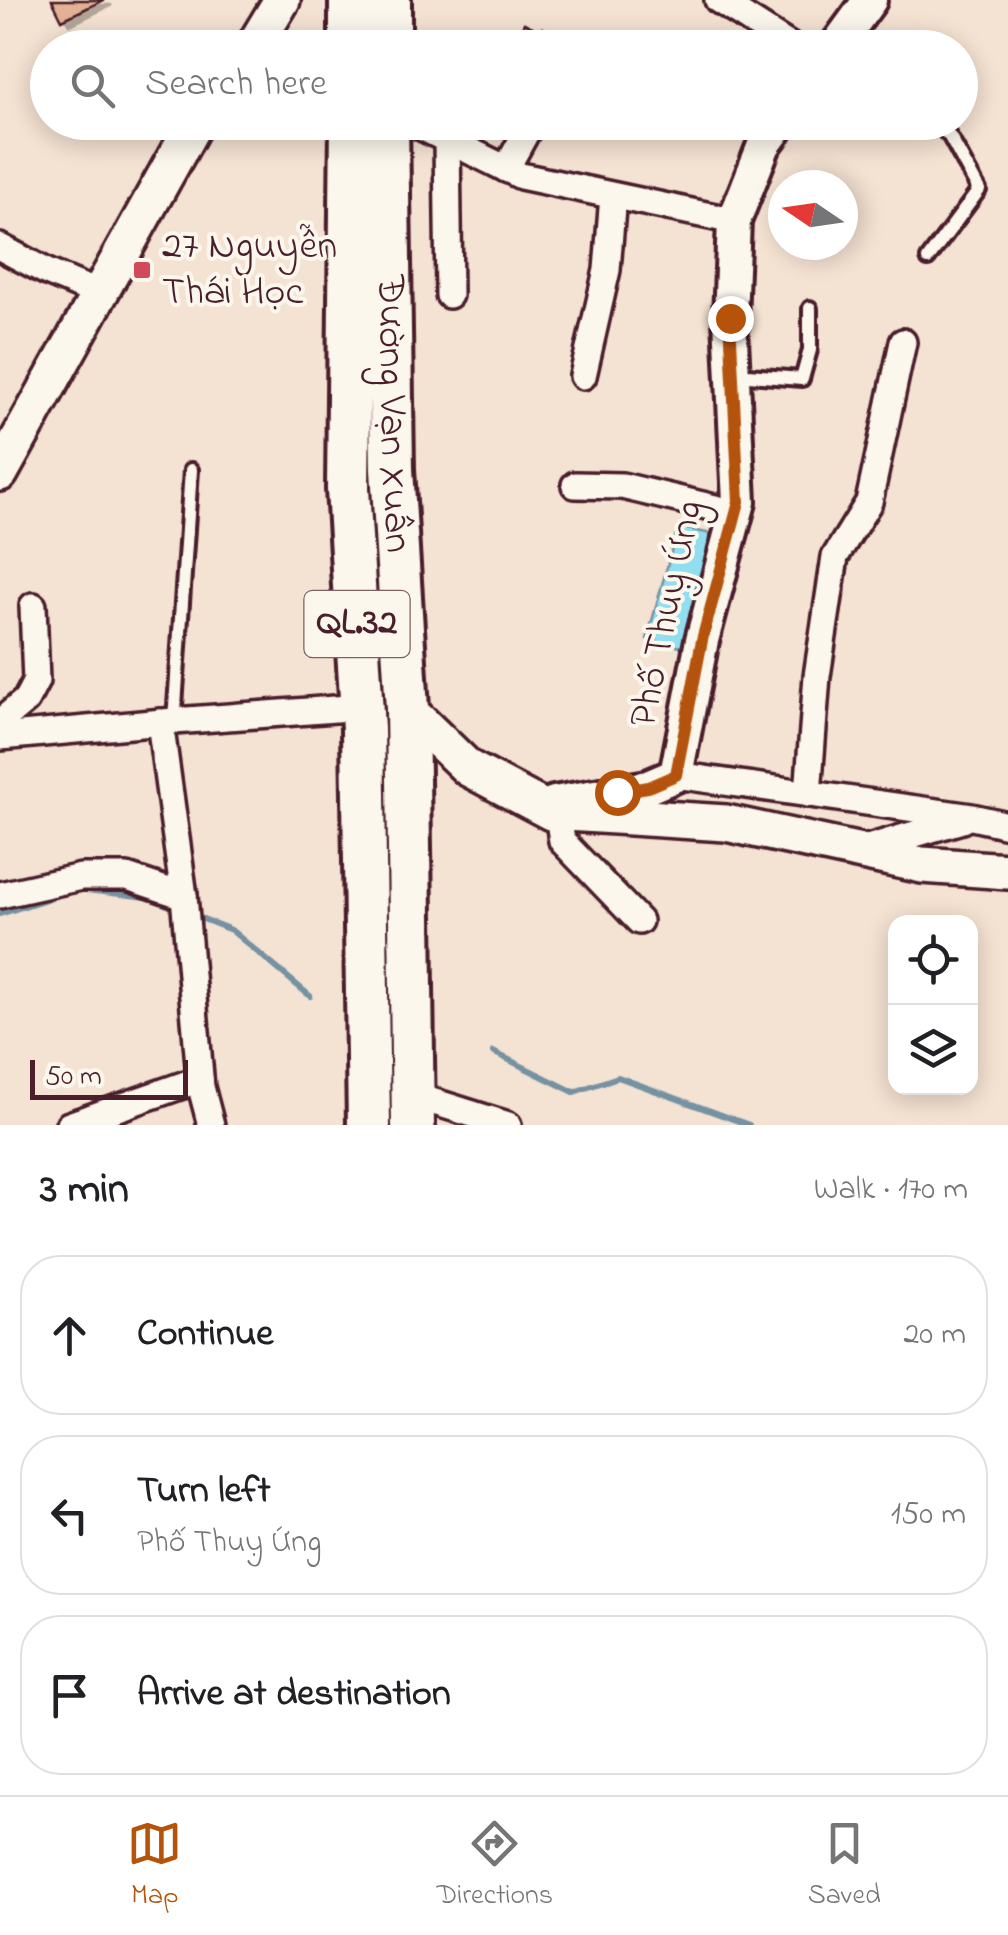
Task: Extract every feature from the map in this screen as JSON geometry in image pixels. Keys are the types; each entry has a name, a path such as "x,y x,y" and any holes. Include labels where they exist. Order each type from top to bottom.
{"highway":[{"path":"351,0 351,30"},
{"path":"389,0 389,30"},
{"name":"Đường Vạn Xuân","path":"352,140 348,490 362,707 369,1125"},
{"name":"Đường Vạn Xuân","path":"387,140 392,469 407,709 412,1110"}],"main road":[{"path":"245,30 261,0"},
{"path":"264,30 282,0"},
{"path":"0,473 185,140"},
{"path":"407,709 468,768 555,813 726,824 922,865 1008,871"}],"street":[{"path":"718,0 765,30"},
{"path":"852,30 870,0"},
{"path":"449,295 446,140 521,176 734,221"},
{"path":"506,169 522,140"},
{"name":"Phố Thuỵ Ứng","path":"676,775 702,640 739,502 730,318 734,221 768,140"},
{"path":"583,376 606,270 613,196"},
{"path":"0,246 99,294"},
{"path":"808,794 817,676 836,557 869,502 903,342"},
{"path":"574,486 622,486 736,513"},
{"path":"0,722 26,700 36,681 33,606"},
{"path":"0,737 362,707"},
{"path":"167,722 200,1079 211,1125"},
{"path":"639,921 562,842 554,803 648,787 676,775 1008,825"},
{"path":"856,851 972,817"},
{"path":"0,895 81,877 127,878 184,896"},
{"path":"69,1125 200,1079"},
{"path":"412,1110 508,1125"}],"lane":[{"path":"928,258 979,190 952,140"},
{"path":"732,374 802,379 810,350 810,308"},
{"path":"167,722 190,470"}],"water":[{"path":"678,527 726,537 694,650 647,639"}],"building":[{"path":"52,0 104,0 62,20"},
{"path":"524,23 539,30 521,30"}],"waterway":[{"path":"77,889 147,897 177,909"},
{"path":"0,914 65,893"},
{"path":"193,915 231,930 310,996"},
{"path":"493,1052 574,1092 618,1077 749,1125"}],"place":[{"name":"27 Nguyễn Thái Học","path":"142,270"}],"route":[{"path":"617,792 648,787 676,775 702,640 739,502 730,318"}]}
